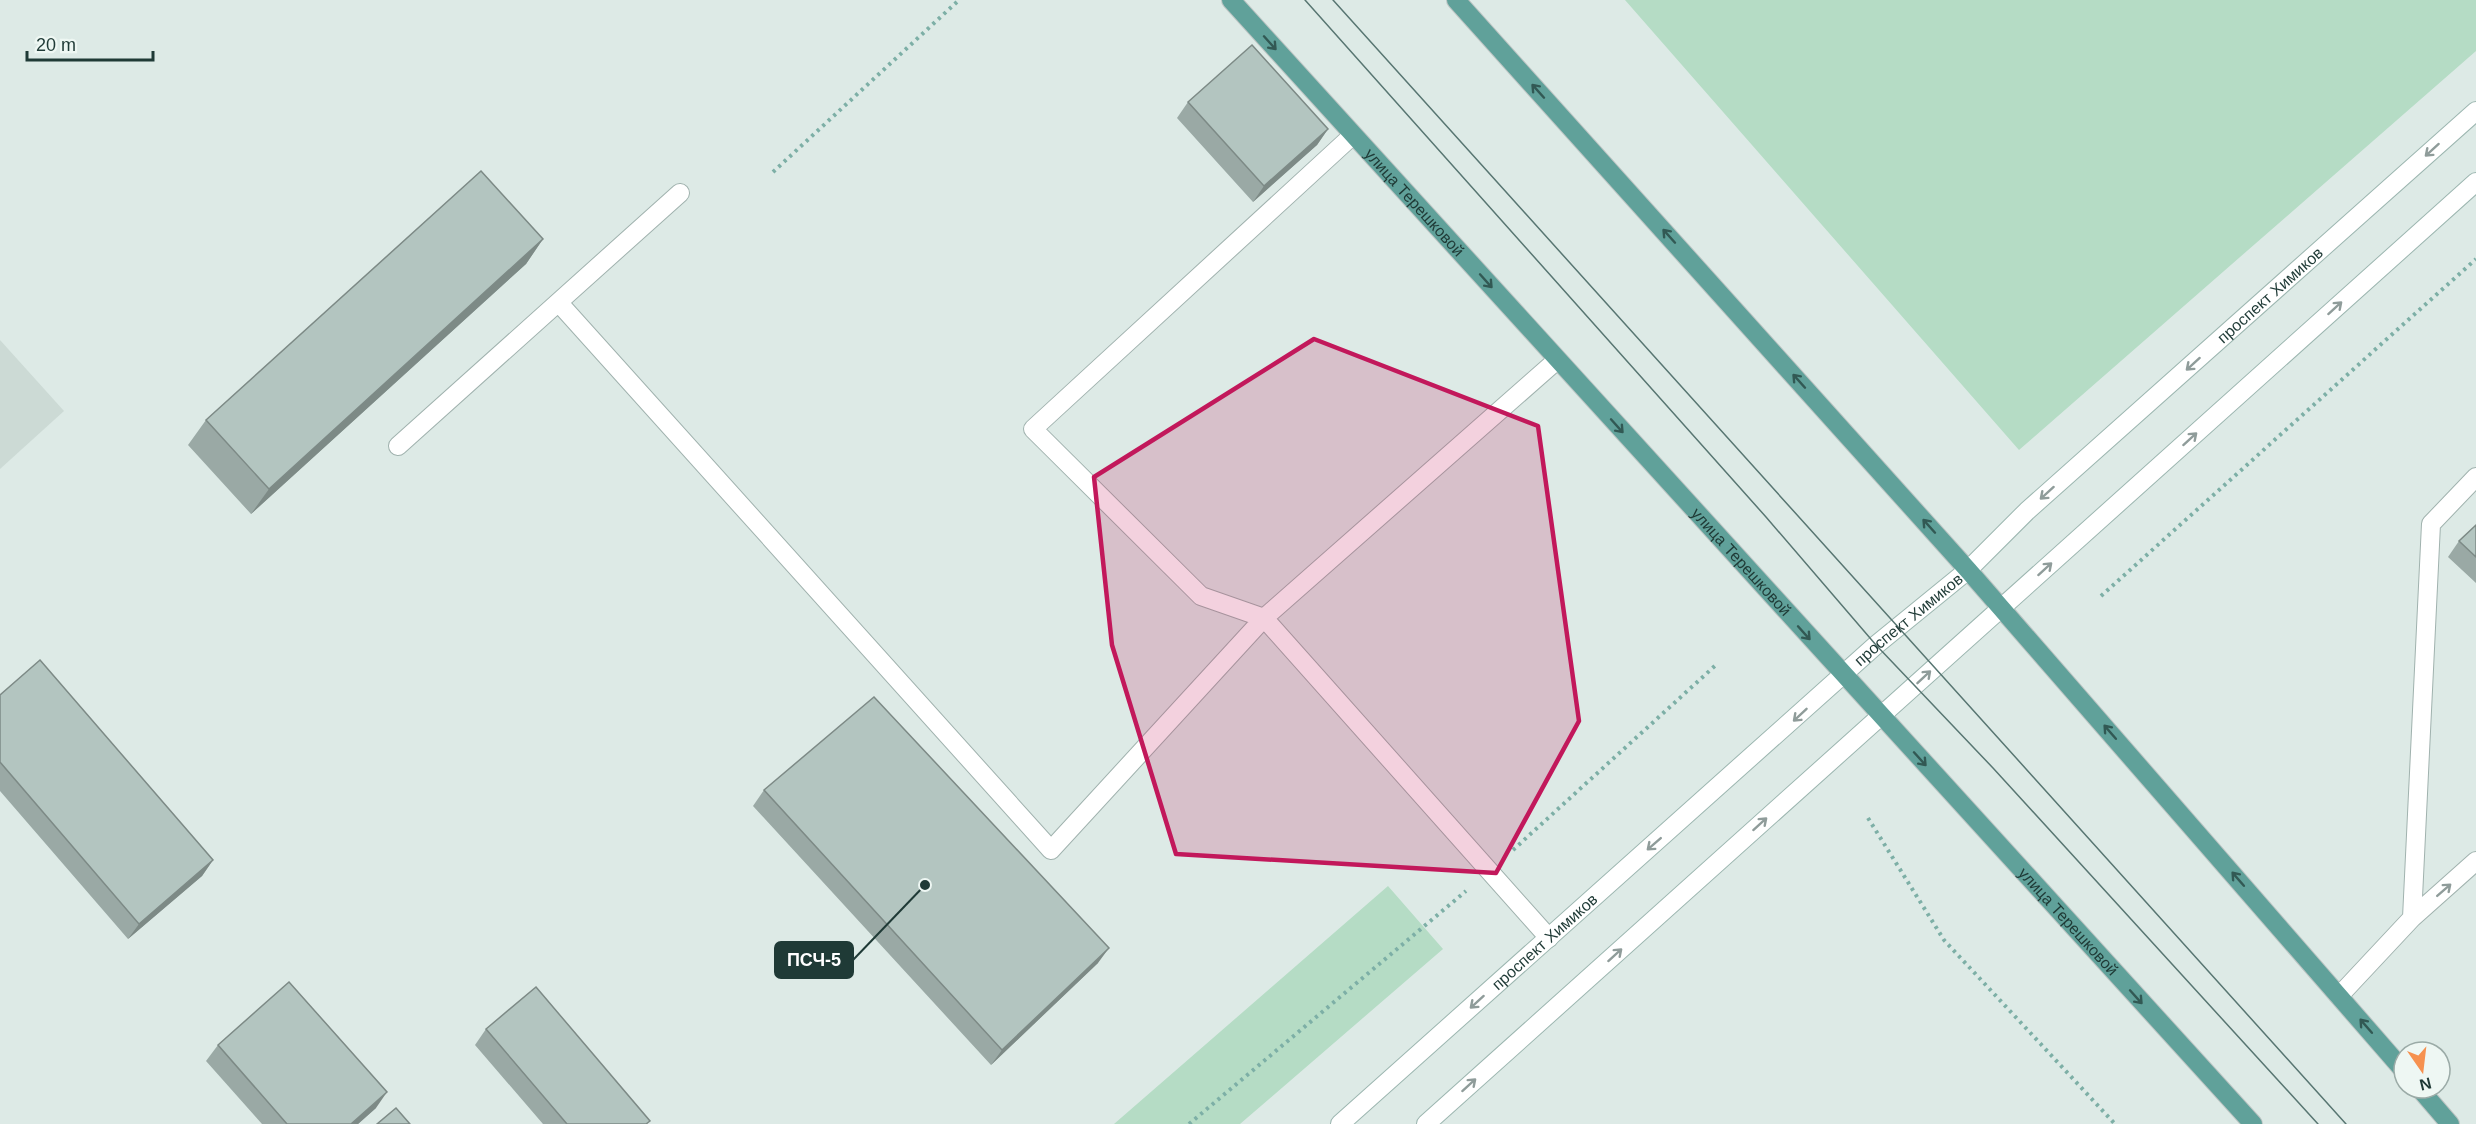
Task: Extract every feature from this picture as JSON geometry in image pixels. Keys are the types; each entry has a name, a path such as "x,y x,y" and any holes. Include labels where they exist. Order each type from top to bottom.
{"main road":[{"name":"улица Терешковой","path":"1231,0 2253,1124"},
{"path":"1456,0 1968,570 2392,1057"},
{"name":"проспект Химиков","path":"1340,1124 1897,627 1968,570 2027,512 2476,111"},
{"path":"1353,135 1033,429 1201,596 1264,618 1549,938"},
{"path":"1426,1124 2476,182"},
{"path":"398,446 680,193"},
{"path":"559,303 1051,850 1264,618 1557,360"},
{"path":"2412,918 2431,524 2476,477"},
{"path":"2339,996 2412,918 2476,861"},
{"path":"2429,1100 2450,1124"}],"path":[{"path":"773,172 959,0"},
{"path":"2101,596 2476,259"},
{"path":"1189,1124 1490,872 1717,664"},
{"path":"1868,818 1944,940 2115,1124"}],"highlighted area":[{"path":"1314,339 1538,426 1579,721 1496,873 1176,854 1112,645 1094,477"}],"shaded area":[{"path":"0,340 64,411 0,469"}],"green space":[{"path":"1625,0 2476,0 2476,51 2019,450"},
{"path":"1388,886 1443,949 1240,1124 1114,1124"}],"building":[{"path":"1252,45 1328,129 1264,186 1188,102"},
{"path":"481,171 543,239 269,489 206,420"},
{"path":"2476,525 2476,557 2459,541"},
{"path":"40,660 213,860 139,924 0,762 0,695"},
{"path":"874,697 1109,948 1002,1050 764,790"},
{"path":"289,982 387,1092 351,1124 287,1124 218,1045"},
{"path":"536,987 650,1121 646,1124 567,1124 486,1029"},
{"path":"396,1108 410,1124 377,1124"}],"tram line":[{"path":"1305,0 1766,517 1876,645 1993,768 2318,1124"},
{"path":"1333,0 2346,1124"}],"place":[{"name":"ПСЧ-5","path":"925,885"}]}
